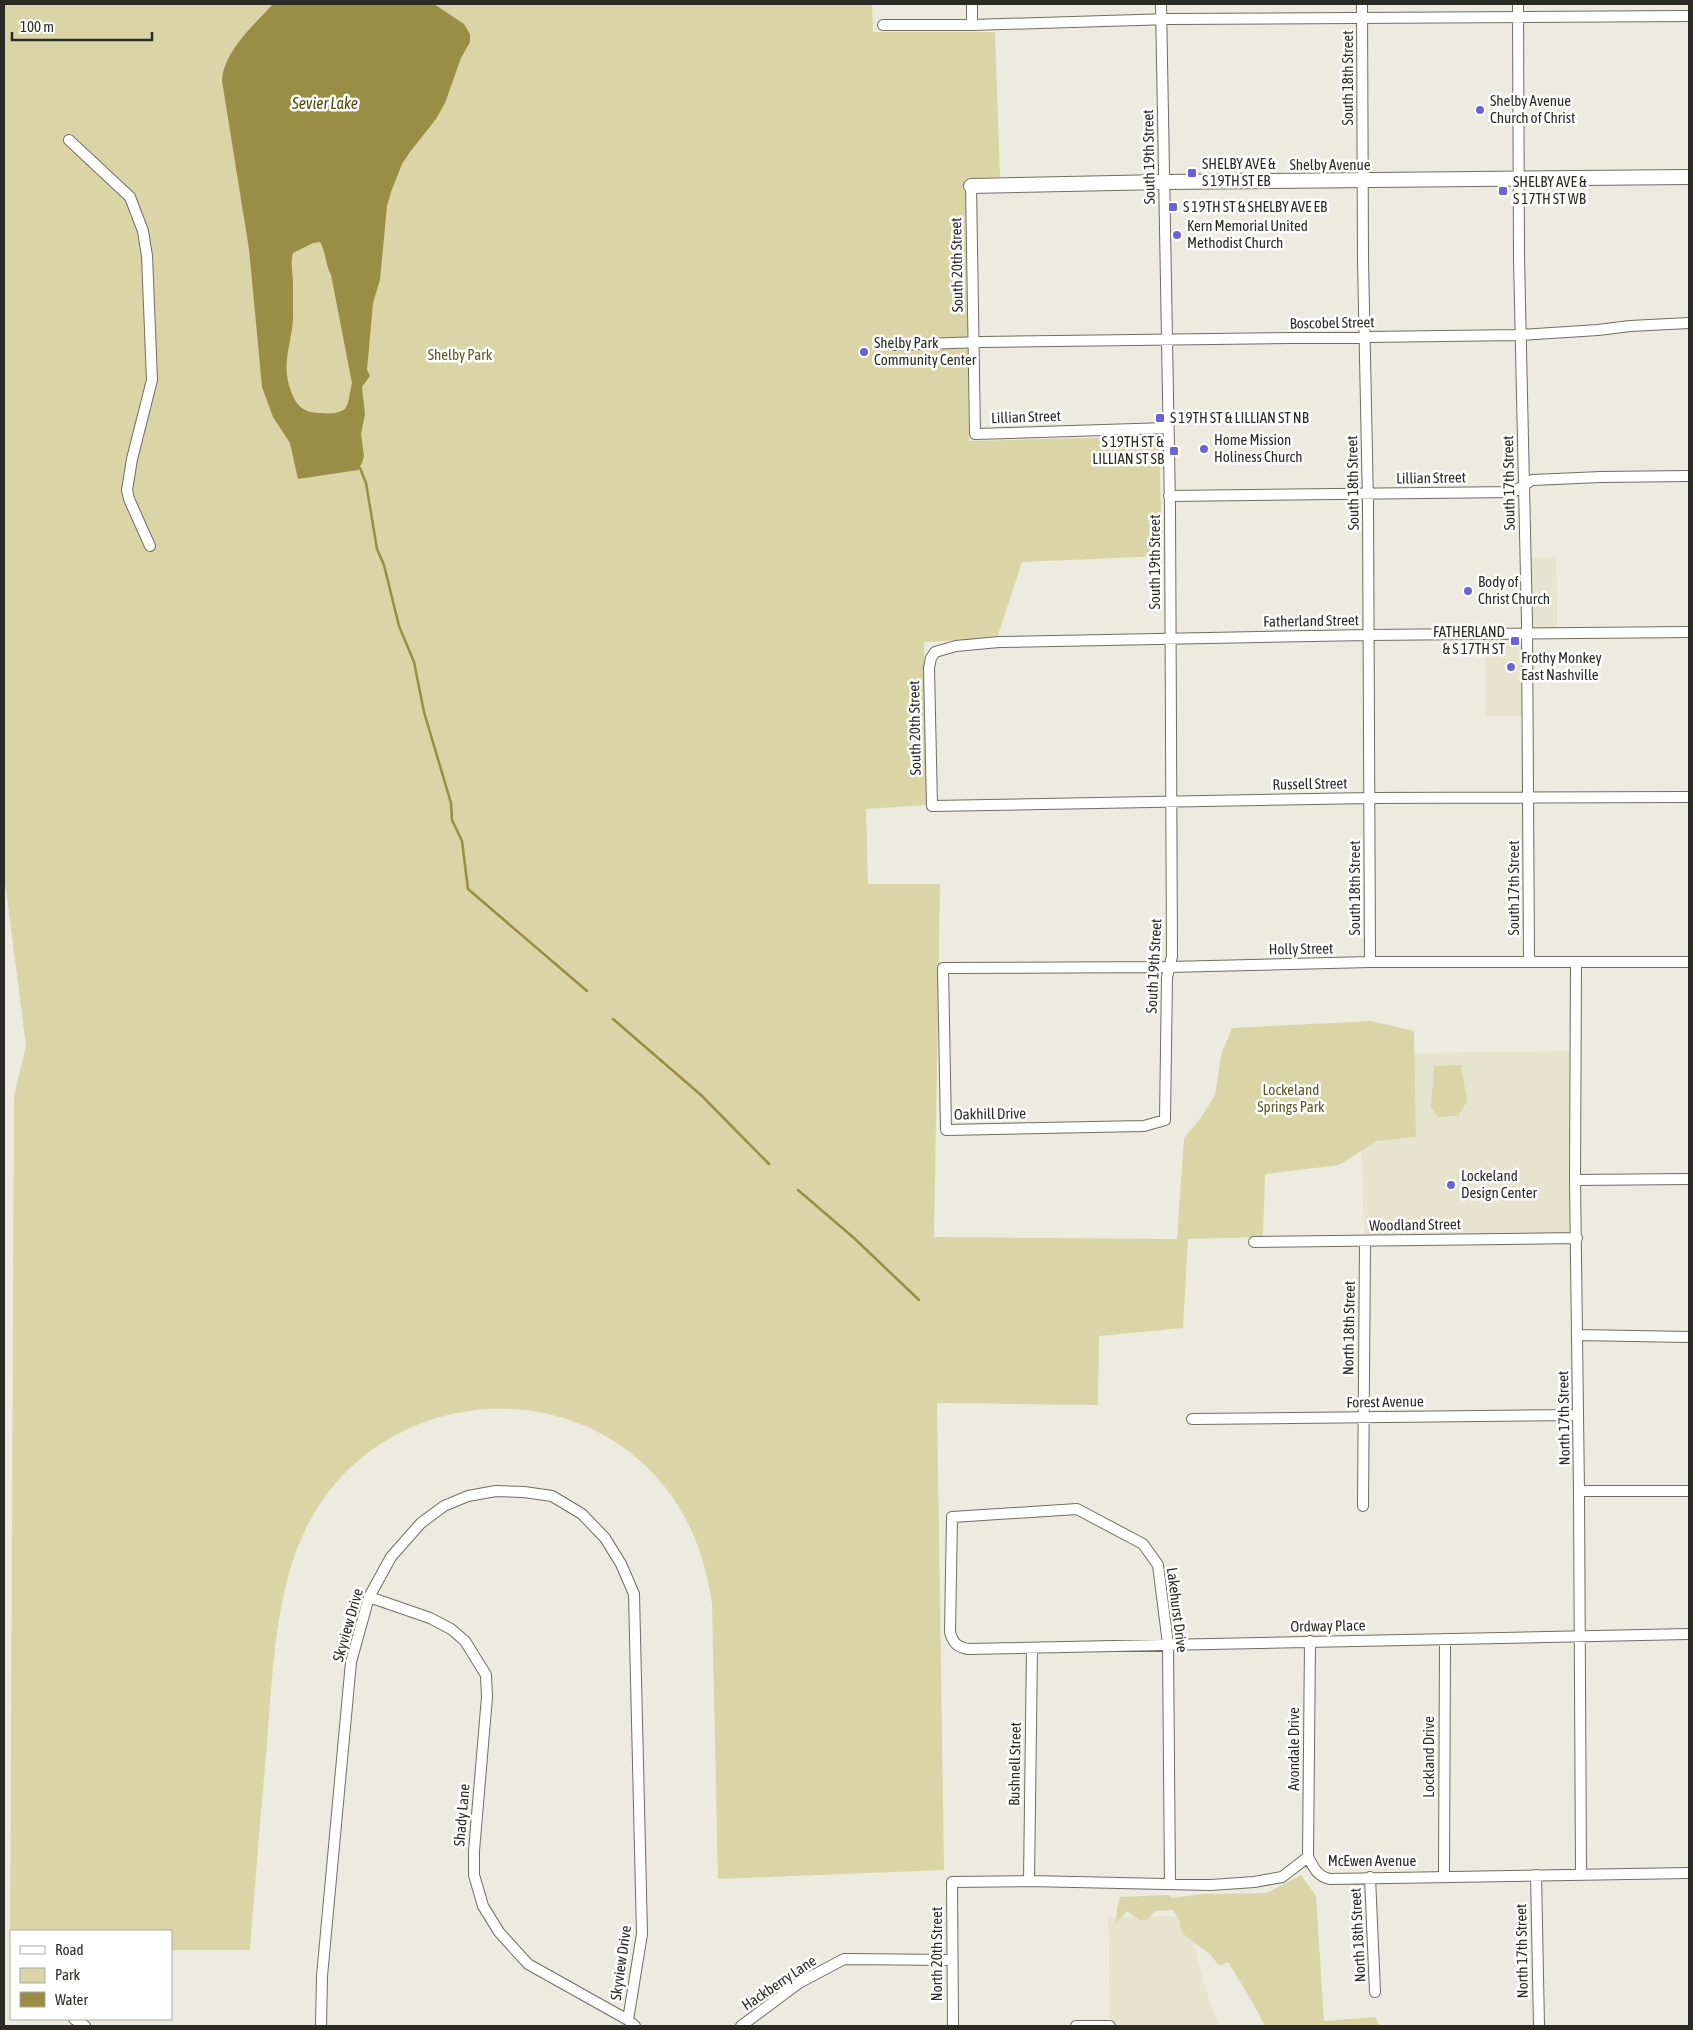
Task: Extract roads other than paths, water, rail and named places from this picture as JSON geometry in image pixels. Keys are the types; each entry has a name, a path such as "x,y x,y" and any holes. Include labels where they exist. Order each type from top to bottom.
{"street":[{"path":"972,4 972,25"},
{"name":"South 19th Street","path":"1161,4 1169,496 1172,956 1167,976 1165,1120"},
{"name":"South 18th Street","path":"1362,4 1368,494 1370,962"},
{"name":"South 17th Street","path":"1518,4 1520,335 1527,633 1529,961"},
{"path":"883,26 1161,19 1689,16"},
{"path":"69,140 130,197 143,231 147,256 152,380 132,459 127,490 129,499 150,546"},
{"name":"Shelby Avenue","path":"971,186 1164,182 1689,177"},
{"name":"South 20th Street","path":"971,186 975,434"},
{"name":"Boscobel Street","path":"894,345 974,342 1520,335 1689,323"},
{"name":"Lillian Street","path":"975,434 1167,428"},
{"name":"Lillian Street","path":"1169,496 1513,492 1524,487 1532,480 1689,476"},
{"name":"Fatherland Street","path":"935,652 956,646 999,642 1368,635 1689,632"},
{"name":"South 20th Street","path":"932,806 929,668 931,658 935,652"},
{"name":"Russell Street","path":"932,806 1370,798 1689,797"},
{"name":"Holly Street","path":"943,968 1169,967 1370,962 1689,962"},
{"name":"North 17th Street","path":"1576,962 1575,1180 1578,1336 1581,1874"},
{"name":"Oakhill Drive","path":"943,968 946,1130 1144,1126 1165,1120"},
{"path":"1575,1180 1689,1179"},
{"name":"Woodland Street","path":"1254,1242 1577,1238"},
{"name":"North 18th Street","path":"1363,1506 1365,1241"},
{"path":"1578,1336 1689,1337"},
{"name":"Forest Avenue","path":"1192,1419 1578,1415"},
{"name":"Skyview Drive","path":"321,2026 322,1976 351,1662 369,1597 391,1557 421,1523 444,1506 468,1496 496,1491 552,1496 582,1514 605,1538 621,1564 634,1594 642,1934 632,2023"},
{"path":"1579,1491 1689,1491"},
{"name":"Lakehurst Drive","path":"968,1649 960,1648 952,1641 950,1632 952,1517 1077,1509 1144,1544 1158,1566 1168,1644 1170,1884"},
{"name":"Shady Lane","path":"369,1597 430,1618 451,1629 465,1641 486,1675 487,1697 474,1851 474,1875 483,1906 499,1932 528,1964 632,2023"},
{"name":"Ordway Place","path":"968,1649 1689,1634"},
{"name":"Lockland Drive","path":"1444,1876 1445,1639"},
{"name":"Avondale Drive","path":"1308,1858 1310,1641"},
{"name":"Bushnell Street","path":"1029,1881 1032,1648"},
{"name":"McEwen Avenue","path":"952,1882 1029,1881 1211,1885 1254,1882 1282,1877 1308,1858 1322,1877 1330,1879 1689,1873"},
{"name":"North 17th Street","path":"1536,1875 1539,2026"},
{"name":"North 18th Street","path":"1370,1877 1375,1992"},
{"name":"North 20th Street","path":"952,1882 953,2026"},
{"name":"Hackberry Lane","path":"741,2026 799,1983 844,1959 952,1960"},
{"path":"1076,2026 1110,2026"}],"water":[{"name":"Sevier Lake","path":"273,4 434,4 464,24 470,34 470,42 461,58 445,103 436,119 402,164 387,206 380,280 373,303 367,370 370,376 362,387 365,414 361,434 364,456 362,463 358,470 298,479 290,443 273,417 262,387 249,249 222,81 224,70 234,49","holes":["320,242 331,275 352,383 345,409 332,413 311,412 298,405 287,377 287,358 293,319 293,253 313,243"]}],"waterway":[{"path":"360,468 366,483 377,549 384,565 399,626 414,662 424,712 451,803 452,820 462,841 468,889 587,991"},
{"path":"613,1019 701,1095 769,1164"},
{"path":"798,1190 854,1238 919,1300"}],"place":[{"name":"Shelby Avenue Church of Christ","path":"1480,110"},
{"name":"SHELBY AVE & S 19TH ST EB","path":"1192,173"},
{"name":"SHELBY AVE & S 17TH ST WB","path":"1503,191"},
{"name":"S 19TH ST & SHELBY AVE EB","path":"1173,207"},
{"name":"Kern Memorial United Methodist Church","path":"1177,235"},
{"name":"Shelby Park Community Center","path":"864,352"},
{"name":"S 19TH ST & LILLIAN ST NB","path":"1160,418"},
{"name":"Home Mission Holiness Church","path":"1204,449"},
{"name":"S 19TH ST & LILLIAN ST SB","path":"1174,451"},
{"name":"Body of Christ Church","path":"1468,591"},
{"name":"FATHERLAND & S 17TH ST","path":"1515,641"},
{"name":"Frothy Monkey East Nashville","path":"1511,667"},
{"name":"Lockeland Design Center","path":"1451,1185"}],"park label":[{"name":"Shelby Park","path":"460,355"},
{"name":"Lockeland Springs Park","path":"1291,1098"}]}
